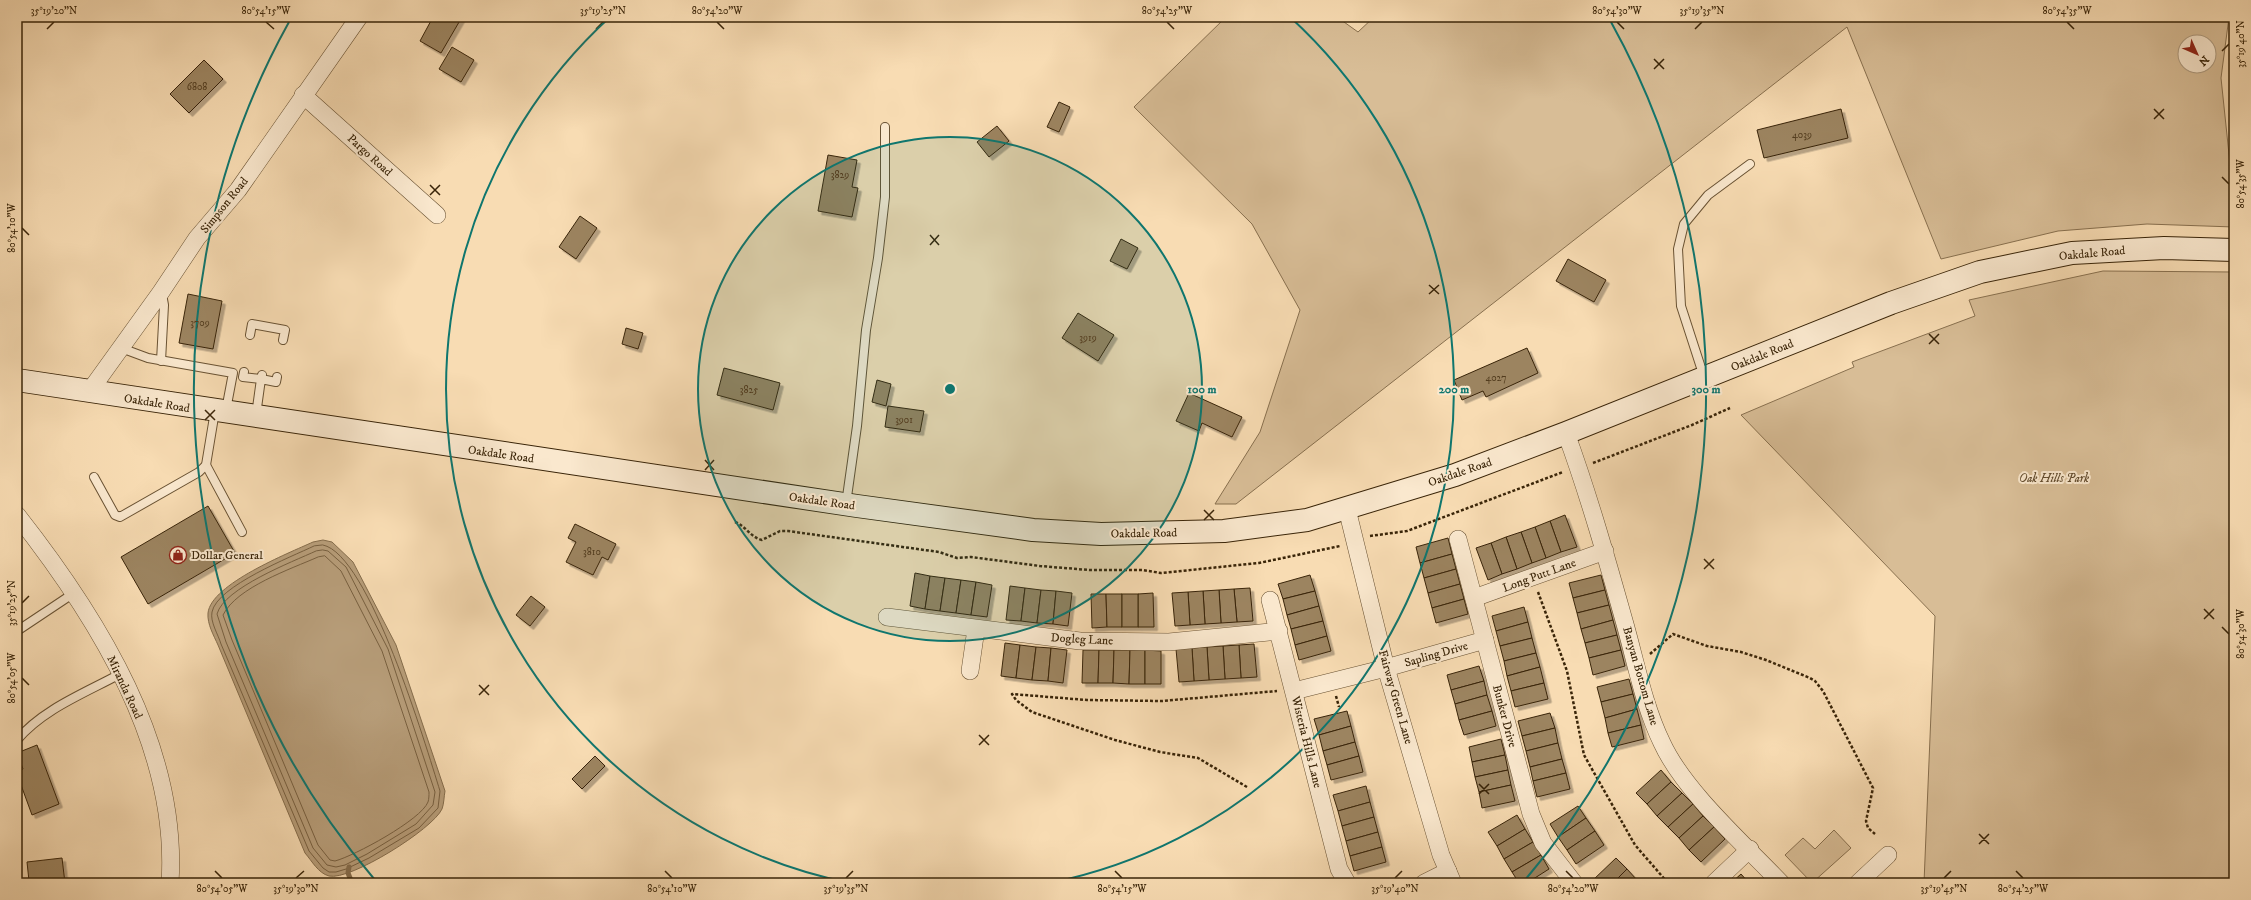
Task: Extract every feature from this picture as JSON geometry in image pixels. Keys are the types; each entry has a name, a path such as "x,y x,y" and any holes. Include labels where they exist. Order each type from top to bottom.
{"main road":[{"name":"Oakdale Road","path":"17,380 220,412 845,505 1033,530 1101,534 1224,531 1307,520 1455,475 1566,433 1891,303 1980,272 2072,253 2164,248 2234,250"}],"street":[{"name":"Simpson Road","path":"89,392 161,292 197,238 238,190 359,17"},
{"name":"Pargo Road","path":"303,95 437,216"},
{"name":"Banyan Bottom Lane","path":"1566,433 1605,550 1651,717 1662,744 1700,798 1781,883"},
{"name":"Fairway Green Lane","path":"1347,509 1386,668 1441,855 1451,877"},
{"name":"Miranda Road","path":"17,515 74,593 103,640 146,731 167,805 171,841 170,883"},
{"name":"Bunker Drive","path":"1458,539 1531,814 1543,843 1574,883"},
{"name":"Long Putt Lane","path":"1474,598 1605,550"},
{"name":"Wisteria Hills Lane","path":"1270,600 1279,631 1287,691 1339,869 1346,883"},
{"name":"Dogleg Lane","path":"886,617 1080,641 1169,642 1279,631"},
{"path":"970,671 976,629"},
{"name":"Sapling Drive","path":"1287,691 1386,668 1485,640"},
{"path":"1714,883 1750,849"},
{"path":"1858,883 1888,855"},
{"path":"1424,883 1451,877"}],"lane":[{"path":"845,505 857,426 866,330 879,250 885,197 885,127"},
{"path":"1704,378 1682,306 1678,249 1684,224 1708,195 1750,164"},
{"path":"161,292 164,305 161,361"},
{"path":"250,335 252,324 285,330 283,340"},
{"path":"267,337 269,328"},
{"path":"121,348 161,361 261,377 276,382 276,378"},
{"path":"94,477 115,515 120,517 200,472 206,465 220,412 233,373"},
{"path":"255,417 261,377"},
{"path":"206,465 242,532"},
{"path":"17,631 74,593"},
{"path":"17,740 26,730 44,716 120,674"}],"path":[{"path":"1369,536 1407,531 1692,425 1730,408"},
{"path":"735,522 744,528 755,539 762,540 780,531 788,531 939,552 957,558 971,557 1047,566 1142,570 1161,573 1259,562 1344,545"},
{"path":"1536,586 1567,671 1584,755 1634,845 1668,883"},
{"path":"1648,656 1673,634 1707,646 1752,655 1815,681 1823,691 1873,788 1866,821 1868,828 1875,834"},
{"path":"1247,787 1198,758 1160,752 1115,740 1032,712 1016,700 1012,694 1087,700 1162,701 1287,691"}],"green space":[{"path":"1226,17 1337,17 1358,32 1374,17 2229,17 2221,78 2234,202 2234,227 2147,224 2058,231 1941,259 1847,27 1236,504 1215,504 1260,432 1300,310 1252,224 1134,107"},
{"name":"Oak Hills Park","path":"2103,271 2234,272 2234,883 1924,883 1935,616 1741,415 1854,367 1852,362 1975,316 1969,300"},
{"path":"1834,830 1851,848 1812,883 1785,855 1803,838 1815,849"}],"water":[{"path":"323,540 332,542 353,562 396,645 445,791 442,809 424,829 390,852 372,862 340,875 329,876 318,870 305,853 211,630 208,617 212,602 222,591 236,581 270,562 313,542"}],"building":[{"path":"433,17 462,17 441,53 420,41"},
{"path":"452,47 474,60 461,82 439,69"},
{"path":"204,60 223,79 189,113 170,94"},
{"path":"1059,102 1070,107 1059,132 1047,127"},
{"path":"1841,109 1848,138 1764,158 1757,130"},
{"path":"997,126 1009,141 989,157 977,142"},
{"path":"828,155 857,160 852,187 858,188 852,217 818,211"},
{"path":"580,216 597,228 576,259 559,247"},
{"path":"1121,239 1138,248 1127,269 1110,261"},
{"path":"1568,259 1606,280 1594,302 1556,281"},
{"path":"188,294 222,301 213,349 179,343"},
{"path":"1078,313 1114,335 1098,361 1062,338"},
{"path":"626,328 643,333 638,349 622,344"},
{"path":"1527,348 1538,373 1486,397 1483,391 1462,400 1454,380"},
{"path":"724,368 780,383 773,410 717,395"},
{"path":"877,380 891,384 886,406 872,402"},
{"path":"1189,393 1242,417 1232,437 1202,423 1199,431 1176,421"},
{"path":"888,406 924,411 920,432 885,427"},
{"name":"Dollar General","path":"208,506 235,553 148,604 121,557"},
{"path":"1565,515 1577,547 1561,552 1550,521"},
{"path":"1550,521 1561,552 1546,558 1535,527"},
{"path":"575,524 616,544 608,560 602,557 593,575 566,562 576,542 568,538"},
{"path":"1535,527 1546,558 1532,563 1521,532"},
{"path":"1521,532 1532,563 1517,569 1506,537"},
{"path":"1506,537 1517,569 1502,574 1491,543"},
{"path":"1448,538 1452,554 1420,563 1416,547"},
{"path":"1491,543 1502,574 1488,580 1476,548"},
{"path":"1452,554 1456,569 1424,578 1420,563"},
{"path":"1456,569 1460,584 1428,593 1424,578"},
{"path":"915,573 930,576 925,609 910,606"},
{"path":"1310,575 1315,591 1283,599 1278,584"},
{"path":"1601,575 1605,590 1573,598 1569,583"},
{"path":"930,576 945,578 940,611 925,609"},
{"path":"945,578 961,580 956,613 940,611"},
{"path":"961,580 976,582 971,615 956,613"},
{"path":"976,582 992,585 987,617 971,615"},
{"path":"1460,584 1464,599 1432,608 1428,593"},
{"path":"1010,586 1025,588 1021,621 1006,620"},
{"path":"1025,588 1041,590 1037,623 1021,621"},
{"path":"1250,588 1253,621 1237,622 1234,589"},
{"path":"1234,589 1237,622 1221,623 1219,590"},
{"path":"1041,590 1056,591 1053,624 1037,623"},
{"path":"1219,590 1221,623 1205,624 1203,591"},
{"path":"1605,590 1609,605 1577,613 1573,598"},
{"path":"1056,591 1072,593 1068,626 1053,624"},
{"path":"1203,591 1205,624 1190,625 1188,592"},
{"path":"1315,591 1319,606 1287,615 1283,599"},
{"path":"1188,592 1190,625 1175,626 1172,593"},
{"path":"1153,593 1154,627 1138,627 1138,594"},
{"path":"1091,594 1106,594 1107,627 1092,628"},
{"path":"1106,594 1122,594 1122,627 1107,627"},
{"path":"1122,594 1138,594 1138,627 1122,627"},
{"path":"531,596 545,607 530,626 516,615"},
{"path":"1464,599 1468,614 1436,623 1432,608"},
{"path":"1609,605 1613,620 1581,629 1577,613"},
{"path":"1319,606 1323,621 1291,629 1287,615"},
{"path":"1524,607 1528,622 1496,631 1492,616"},
{"path":"1613,620 1617,635 1585,643 1581,629"},
{"path":"1323,621 1327,636 1295,645 1291,629"},
{"path":"1528,622 1532,638 1500,646 1496,631"},
{"path":"1617,635 1621,650 1589,658 1585,643"},
{"path":"1327,636 1331,651 1299,660 1295,645"},
{"path":"1532,638 1536,653 1504,661 1500,646"},
{"path":"1005,643 1020,645 1016,678 1001,676"},
{"path":"1254,644 1257,677 1241,678 1239,645"},
{"path":"1020,645 1036,647 1032,680 1016,678"},
{"path":"1239,645 1241,678 1225,679 1223,646"},
{"path":"1223,646 1225,679 1209,680 1207,647"},
{"path":"1036,647 1051,648 1048,681 1032,680"},
{"path":"1207,647 1209,680 1194,681 1192,648"},
{"path":"1051,648 1067,650 1063,683 1048,681"},
{"path":"1192,648 1194,681 1179,682 1176,649"},
{"path":"1083,650 1099,650 1098,683 1082,683"},
{"path":"1099,650 1114,650 1113,683 1098,683"},
{"path":"1114,650 1130,650 1129,684 1113,683"},
{"path":"1130,650 1145,650 1145,684 1129,684"},
{"path":"1145,650 1161,651 1161,684 1145,684"},
{"path":"1621,650 1625,666 1593,675 1589,658"},
{"path":"1536,653 1540,667 1507,676 1504,661"},
{"path":"1479,666 1484,681 1451,690 1447,675"},
{"path":"1540,667 1544,683 1511,691 1507,676"},
{"path":"1629,679 1633,694 1601,702 1597,687"},
{"path":"1484,681 1487,695 1455,704 1451,690"},
{"path":"1544,683 1548,699 1515,707 1511,691"},
{"path":"1633,694 1637,709 1605,718 1601,702"},
{"path":"1487,695 1492,711 1459,720 1455,704"},
{"path":"1637,709 1641,725 1608,733 1605,718"},
{"path":"1347,711 1351,726 1319,735 1314,719"},
{"path":"1492,711 1496,726 1464,735 1459,720"},
{"path":"1550,713 1555,728 1522,736 1518,721"},
{"path":"1641,725 1644,739 1612,747 1608,733"},
{"path":"1351,726 1355,742 1323,751 1319,735"},
{"path":"1555,728 1558,743 1526,751 1522,736"},
{"path":"1501,739 1505,755 1472,762 1469,747"},
{"path":"1355,742 1359,756 1327,765 1323,751"},
{"path":"1558,743 1562,759 1530,767 1526,751"},
{"path":"37,745 59,804 32,815 17,774 17,772 23,769 17,753"},
{"path":"1505,755 1508,770 1475,777 1472,762"},
{"path":"595,756 605,766 582,789 572,779"},
{"path":"1359,756 1363,772 1331,780 1327,765"},
{"path":"1562,759 1566,773 1533,781 1530,767"},
{"path":"1508,770 1511,785 1479,792 1475,777"},
{"path":"1661,770 1671,782 1647,804 1636,793"},
{"path":"1566,773 1570,789 1537,797 1533,781"},
{"path":"1671,782 1682,793 1657,816 1647,804"},
{"path":"1511,785 1515,801 1482,808 1479,792"},
{"path":"1366,786 1370,802 1338,811 1333,795"},
{"path":"1682,793 1693,804 1668,827 1657,816"},
{"path":"1370,802 1374,817 1342,826 1338,811"},
{"path":"1693,804 1703,816 1679,838 1668,827"},
{"path":"1578,806 1586,818 1558,837 1550,824"},
{"path":"1517,815 1525,829 1497,846 1488,832"},
{"path":"1703,816 1714,827 1689,850 1679,838"},
{"path":"1374,817 1378,832 1346,841 1342,826"},
{"path":"1586,818 1595,831 1567,850 1558,837"},
{"path":"1714,827 1725,839 1701,862 1689,850"},
{"path":"1525,829 1533,842 1504,859 1497,846"},
{"path":"1595,831 1604,845 1576,864 1567,850"},
{"path":"1378,832 1382,847 1350,856 1346,841"},
{"path":"1533,842 1541,855 1512,872 1504,859"},
{"path":"1382,847 1386,862 1354,871 1350,856"},
{"path":"1541,855 1549,869 1527,883 1519,883 1512,872"},
{"path":"62,858 65,883 29,881 27,862"},
{"path":"1616,858 1627,869 1613,883 1594,883 1592,881"},
{"path":"1627,869 1637,880 1635,883 1613,883"},
{"path":"1741,874 1749,883 1731,883"}],"waterway":[{"path":"349,867 348,873 352,883"}],"place":[{"name":"Dollar General","path":"178,555"}]}
